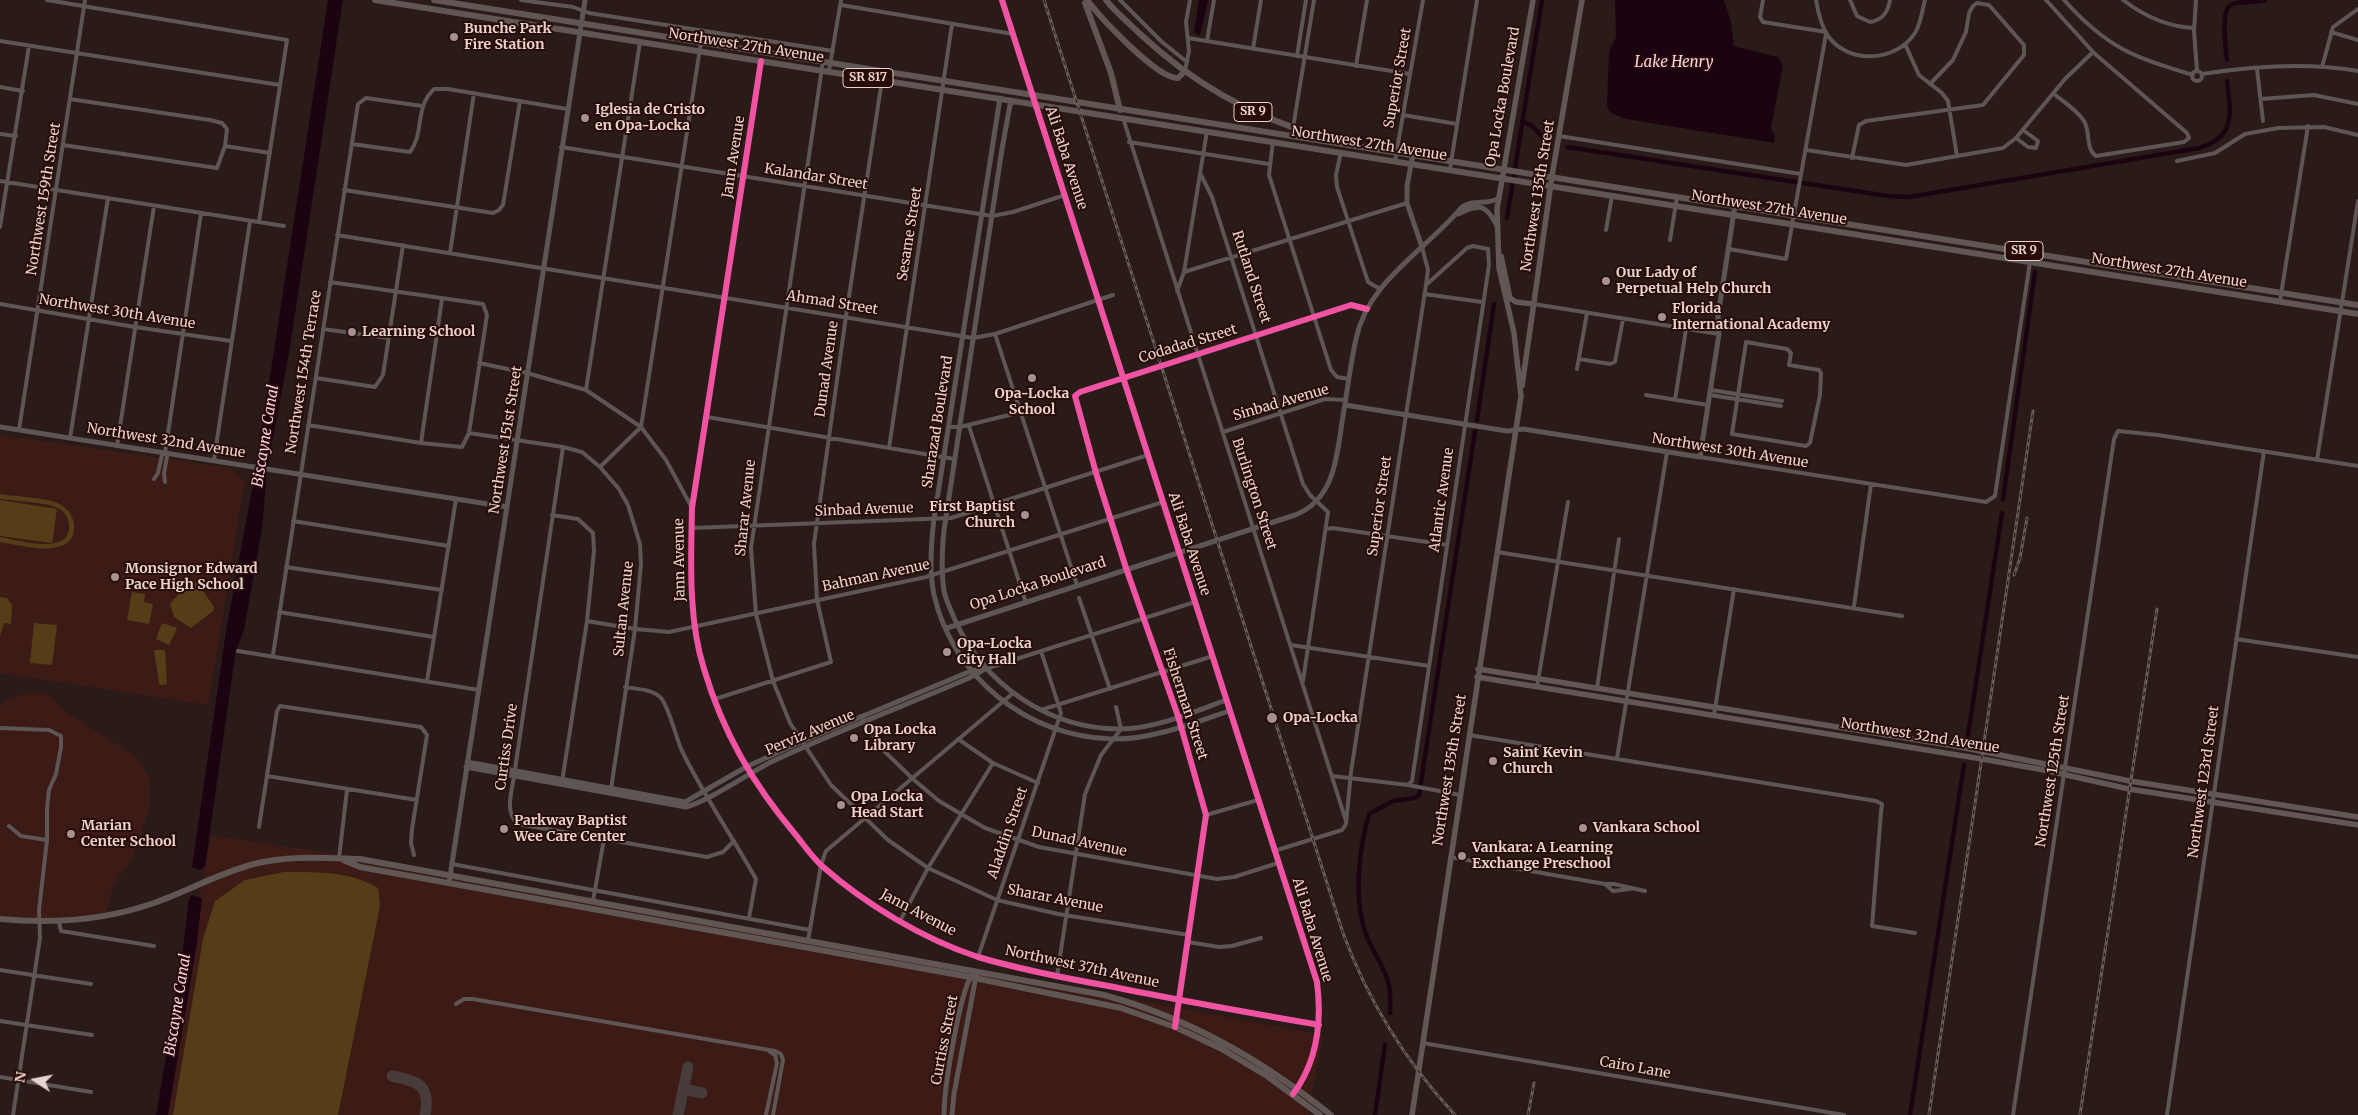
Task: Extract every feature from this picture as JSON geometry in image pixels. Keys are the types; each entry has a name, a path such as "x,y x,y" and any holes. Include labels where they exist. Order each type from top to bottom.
{"main road":[{"name":"Northwest 27th Avenue","path":"375,0 393,1 640,42 2358,314"},
{"name":"Northwest 27th Avenue","path":"434,0 1327,140 2358,305"},
{"path":"1085,0 1120,38 1166,75 1178,78 1185,71"},
{"path":"1085,0 1111,73 1123,118"},
{"name":"SR 9","path":"1106,0 1148,42 1213,91 1249,110 1327,140"},
{"name":"Opa Locka Boulevard","path":"1514,430 1521,396 1514,333 1501,282 1497,243 1498,198 1506,169 1533,0"},
{"name":"Northwest 135th Street","path":"1521,396 1552,176 1582,0"},
{"path":"468,14 470,6"},
{"path":"1000,98 1004,94 1013,91"},
{"path":"1224,134 1234,132 1240,127"},
{"path":"1241,137 1254,129"},
{"path":"1497,243 1500,247 1510,298 1516,302 1533,304"},
{"path":"2030,262 2042,254"},
{"path":"2132,278 2133,269"},
{"name":"Northwest 135th Street","path":"1412,1115 1514,430"},
{"name":"Northwest 32nd Avenue","path":"1478,669 1956,746 2130,781 2358,817"},
{"name":"Northwest 32nd Avenue","path":"1477,677 1999,762 2064,774 2098,783 2358,825"},
{"path":"0,919 39,923 116,915 156,902 203,881 256,863 280,860 339,858 360,867 449,879 807,944 974,971 1104,996 1176,1020 1242,1051 1295,1091 1331,1115"},
{"path":"807,944 1122,1008 1175,1027 1242,1060 1295,1091 1320,1115"}],"street":[{"path":"48,0 287,40 259,222"},
{"name":"Northwest 159th Street","path":"19,430 85,0"},
{"name":"Northwest 27th Avenue","path":"521,0 574,7 583,11 833,51"},
{"name":"Northwest 151st Street","path":"449,879 518,440 542,267 585,0"},
{"name":"Ali Baba Avenue","path":"1002,0 1317,982 1320,1005 1316,1043 1307,1070 1295,1091"},
{"path":"1120,0 1162,42 1187,62"},
{"path":"1185,71 1188,38 1186,22 1190,0"},
{"path":"1207,41 1214,0"},
{"path":"1253,49 1261,0"},
{"path":"1297,56 1306,0"},
{"path":"1293,128 1314,0"},
{"path":"1356,66 1367,0"},
{"name":"Superior Street","path":"1395,161 1423,0"},
{"path":"1450,169 1478,0"},
{"path":"1763,0 1762,21 1826,33 1842,49 1864,56 1884,55 1906,44 1918,26 1925,0"},
{"path":"1729,249 1786,258 1826,33 1816,0"},
{"path":"1850,0 1857,16 1870,22 1883,16 1888,10 1890,0"},
{"path":"2046,0 2092,52 2188,133 2188,138 2184,142 2096,156 2090,151 2088,133 2084,121 2053,93"},
{"path":"2064,0 2093,30 2120,50 2149,62 2193,74"},
{"path":"2123,0 2156,20 2176,26 2194,28"},
{"path":"2196,0 2194,28 2197,71"},
{"path":"829,72 841,2 1013,34"},
{"path":"1852,158 1859,125 1866,121 1983,105 2024,55 2024,44 1989,5 1977,4 1972,6 1966,32 1954,60 1930,84"},
{"path":"2322,67 2331,32 2337,23 2358,9"},
{"name":"Sesame Street","path":"889,448 952,24"},
{"path":"2331,32 2358,40"},
{"path":"1188,38 1410,74"},
{"path":"0,41 280,85"},
{"path":"586,390 640,42"},
{"path":"600,467 642,427 701,42"},
{"path":"1906,44 1917,72 1945,96 1950,110 1957,156"},
{"path":"0,227 29,46"},
{"path":"1806,150 1852,158 1906,164 2003,148 2016,138 2053,93 2092,52"},
{"name":"Jann Avenue","path":"761,61 707,418 694,496 691,502 690,578 703,668 731,738 749,773 778,813 821,865 873,905 900,922 959,950"},
{"name":"Sharar Avenue","path":"823,61 767,428 751,548 756,614 772,681 790,723 831,785 888,840 928,868 997,900 1028,908 1189,935"},
{"path":"2197,71 2202,74 2257,69 2322,67 2358,71"},
{"path":"2257,69 2263,121"},
{"path":"2193,74 2197,71"},
{"path":"2193,74 2194,79 2197,81 2201,79 2202,74"},
{"name":"Dunad Avenue","path":"772,681 831,662 817,600 814,575 814,544 828,438 882,80"},
{"path":"0,87 23,91"},
{"path":"352,144 410,152 417,143 422,106 427,96 434,89 474,93 567,109"},
{"path":"450,253 474,93"},
{"path":"2261,99 2314,95 2358,104"},
{"name":"Northwest 154th Terrace","path":"273,655 358,104 366,98 422,106"},
{"name":"Sharazad Boulevard","path":"1000,98 934,519 932,576 934,594 946,628 952,642 973,673 1002,702 1056,729 1079,736 1113,739 1158,733 1229,711"},
{"path":"63,144 217,168 225,146 227,130 222,123 70,99"},
{"path":"344,190 493,212 499,210 503,205 520,101"},
{"name":"Sharazad Boulevard","path":"1014,101 1010,107 1001,155 954,459 942,554 944,592 962,636 985,668 1012,694 1041,710 1084,725 1121,729 1155,723 1226,700"},
{"path":"1403,115 1457,124"},
{"name":"Burlington Street","path":"1123,118 1346,820"},
{"path":"2177,161 2214,153 2245,134 2287,126 2336,129 2358,136"},
{"path":"2280,302 2308,126"},
{"path":"2016,138 2032,148 2038,146 2034,138 2023,130"},
{"path":"1177,291 1184,272 1207,131"},
{"path":"0,134 16,136"},
{"path":"1559,136 1801,174"},
{"path":"1130,142 1270,164"},
{"path":"1273,142 1269,175 1332,372 1337,377 1349,380"},
{"path":"225,146 270,153"},
{"name":"Kalandar Street","path":"561,147 981,215 992,216 1013,212 1065,195"},
{"path":"1341,152 1336,182 1368,282 1380,289"},
{"path":"991,153 1001,155"},
{"name":"Superior Street","path":"1346,820 1405,414 1428,270 1407,202 1407,186 1413,154"},
{"name":"Rutland Street","path":"1200,173 1212,197 1232,257 1303,484 1308,494 1328,512 1326,529"},
{"path":"0,181 284,226"},
{"path":"1606,230 1612,196"},
{"path":"1670,240 1677,196"},
{"path":"70,438 87,319 108,198"},
{"name":"Opa Locka Boulevard","path":"946,628 1298,513 1316,500 1325,489 1335,467 1356,338 1367,309 1380,289 1466,204 1476,201 1492,202 1498,198"},
{"path":"2317,460 2358,201"},
{"path":"1184,272 1407,202"},
{"path":"1700,457 1719,334 1718,316 1735,205"},
{"path":"117,446 154,206"},
{"path":"1455,215 1474,207 1482,207 1490,212 1497,226"},
{"path":"165,482 164,474 167,456 165,452 201,213"},
{"path":"214,460 250,221"},
{"name":"Ahmad Street","path":"337,235 664,286 973,338 996,334 1113,295"},
{"path":"316,378 375,387 383,375 403,246"},
{"name":"Atlantic Avenue","path":"1408,785 1412,781 1489,265 1488,249 1473,246 1459,255 1426,285"},
{"name":"Northwest 30th Avenue","path":"1465,424 1506,431 1523,429 1986,502 1992,500 1995,496 2030,262"},
{"path":"308,425 421,443 462,447 469,433 487,315 483,304 442,300 330,282"},
{"path":"969,290 980,292"},
{"path":"1424,294 1482,302"},
{"path":"421,443 442,300"},
{"name":"Northwest 30th Avenue","path":"0,304 135,327 231,340"},
{"path":"1533,304 1719,334"},
{"name":"Codadad Street","path":"1075,396 1080,392 1124,376 1197,355 1351,305 1367,309"},
{"path":"1577,369 1587,313"},
{"path":"1579,359 1610,364 1615,362 1623,319"},
{"path":"323,329 389,338"},
{"path":"1675,400 1686,329"},
{"path":"996,334 1077,584"},
{"path":"1746,342 1787,348 1791,353 1789,365 1819,370 1822,376 1812,440 1806,446 1732,434 1738,396 1746,342"},
{"path":"479,363 527,373 586,390 642,427 666,460 691,502"},
{"path":"1710,393 1782,403"},
{"path":"1646,395 1708,405"},
{"name":"Fisherman Street","path":"1075,396 1096,473 1126,568 1178,716 1206,815 1175,1027"},
{"name":"Sinbad Avenue","path":"1223,432 1327,399 1465,424"},
{"path":"949,427 960,428 1021,412"},
{"path":"707,418 954,459"},
{"path":"969,426 1026,602"},
{"name":"Northwest 32nd Avenue","path":"0,427 507,507"},
{"name":"Northwest 125th Street","path":"2013,1115 2113,446 2118,431 2158,435 2264,452"},
{"name":"Sultan Avenue","path":"469,433 563,447 582,452 600,467 619,489 628,505 640,544 641,564 635,629 610,790"},
{"name":"Curtiss Drive","path":"563,447 514,773 510,811 518,824 707,857 723,852 734,841"},
{"path":"154,479 158,474 162,455 165,452"},
{"path":"1617,758 1667,452"},
{"path":"2264,452 2358,466"},
{"name":"Northwest 123rd Street","path":"2167,1115 2264,452"},
{"name":"Sinbad Avenue","path":"692,528 816,522 946,519 1148,456"},
{"path":"687,494 693,490 696,479"},
{"path":"1854,606 1871,484"},
{"path":"687,494 694,496"},
{"path":"427,682 456,499"},
{"name":"Bahman Avenue","path":"587,621 635,629 669,632 932,576 1163,502"},
{"path":"1537,687 1568,502"},
{"path":"552,516 578,519 593,533 594,551 587,621 562,782"},
{"path":"293,521 449,546"},
{"path":"1303,683 1326,529 1333,528 1447,545"},
{"path":"1597,688 1619,539"},
{"path":"1496,551 1829,605 1854,606 1902,616"},
{"path":"286,567 442,590"},
{"path":"1714,715 1734,589"},
{"path":"1079,598 1110,689"},
{"name":"Perviz Avenue","path":"705,796 746,767 804,743 861,716 985,668 1092,637 1143,618 1195,602"},
{"path":"279,612 434,637"},
{"path":"2236,639 2358,657"},
{"path":"1291,646 1429,666"},
{"path":"238,651 273,655 277,658 479,690"},
{"path":"1041,651 1061,713 1060,717"},
{"path":"1041,710 1213,656"},
{"name":"Perviz Avenue","path":"466,764 610,790 686,807 804,743 865,722 973,673"},
{"path":"715,699 772,681"},
{"path":"625,687 655,693 662,699 681,748 705,796 756,879 749,918"},
{"path":"807,944 821,865 826,851 1012,694"},
{"path":"259,827 277,711 280,706 286,705 421,727 428,735 411,843 414,855"},
{"path":"1057,976 1075,855 1088,785 1101,755 1121,729 1116,707"},
{"name":"Dunad Avenue","path":"861,716 881,748 939,801 985,828 1018,841 1075,855 1217,879 1234,877 1278,864"},
{"name":"Aladdin Street","path":"978,957 1060,717"},
{"path":"0,728 49,730 61,736 62,747 56,774 49,790 47,840 39,923 40,938 13,1115"},
{"path":"1469,735 1876,801 1882,804 1872,926 1915,933"},
{"path":"958,739 993,763 1038,783"},
{"path":"900,922 928,868 962,816 993,763"},
{"path":"267,776 417,800"},
{"path":"1332,776 1408,785 1423,790 1460,795"},
{"path":"339,858 347,790"},
{"path":"1206,815 1258,800"},
{"path":"1274,851 1342,830 1346,820"},
{"path":"9,826 21,836 47,840"},
{"path":"592,905 604,839"},
{"path":"1450,857 1614,884 1645,891"},
{"path":"452,864 810,930"},
{"path":"59,922 60,931 154,946"},
{"path":"1188,942 1219,947 1232,946 1261,938"},
{"name":"Northwest 37th Avenue","path":"959,950 978,957 1057,976 1319,1025"},
{"path":"0,970 91,984"},
{"name":"Curtiss Street","path":"952,1113 974,971"},
{"name":"Curtiss Street","path":"944,1115 952,1054 966,986 973,978"},
{"path":"456,1004 464,999 473,998 778,1052 783,1060 773,1115"},
{"path":"0,1021 92,1036"},
{"name":"Cairo Lane","path":"1422,1043 1844,1115"},
{"path":"766,1115 777,1063 776,1055 767,1050"},
{"path":"0,1077 91,1092"},
{"path":"945,1100 952,1113"}],"shaded area":[{"name":"Monsignor Edward Pace High School","path":"0,435 231,468 245,481 208,705 0,673"},
{"path":"0,494 40,499 61,505 73,518 73,536 67,543 57,547 46,548 33,548 0,542 0,537 31,543 53,543 62,540 68,534 69,524 68,519 58,508 38,503 0,499"},
{"path":"0,500 57,509 52,543 0,536"},
{"path":"197,582 214,607 213,611 191,628 174,617 170,604 184,588"},
{"path":"132,592 145,594 144,602 153,604 149,624 127,620"},
{"path":"0,597 7,598 12,605 11,624 4,623 0,637"},
{"path":"34,623 57,625 52,665 30,663"},
{"path":"162,623 177,628 169,645 156,639"},
{"path":"154,650 165,650 167,684 161,685 159,683"},
{"name":"Marian Center School","path":"28,692 48,693 70,715 137,757 149,778 150,807 132,860 113,885 106,916 88,919 0,919 0,707 6,701"},
{"path":"211,835 458,873 1323,1035 1308,1115 160,1115"},
{"path":"284,872 344,875 367,882 378,888 380,904 378,916 338,1115 173,1115 203,939 215,901 245,880"}],"water":[{"name":"Biscayne Canal","path":"328,0 343,0 289,353 267,470 262,529 244,630 236,650 205,867 200,870 192,867 226,631 256,467"},
{"path":"1199,0 1208,0 1200,36 1194,32"},
{"name":"Lake Henry","path":"1615,0 1724,0 1731,22 1734,46 1778,57 1783,66 1771,128 1775,137 1774,143 1626,119 1611,113 1607,106 1609,51 1616,37"},
{"name":"Biscayne Canal","path":"192,895 202,898 197,943 168,1115 156,1115 180,974 189,898"}],"waterway":[{"path":"1507,218 1542,0"},
{"path":"2227,60 2224,29 2226,13 2229,7 2237,3 2265,0"},
{"path":"1803,183 1888,196 1909,197 2199,148 2220,137 2225,130 2230,113 2227,81"},
{"path":"1522,121 1532,126 1549,143"},
{"path":"1567,147 1796,182"},
{"path":"2003,499 2035,272"},
{"path":"1477,420 1494,304"},
{"path":"1390,1013 1390,993 1387,979 1366,934 1362,920 1359,890 1362,843 1369,814 1393,801 1414,798 1419,795 1475,431"},
{"path":"1968,735 2002,513"},
{"path":"1910,1115 1964,765"},
{"path":"1375,1115 1385,1045"}],"taxiway":[{"path":"678,1115 688,1067"},
{"path":"392,1076 409,1080 420,1086 426,1097 425,1115"},
{"path":"683,1089 702,1093"}],"railway":[{"path":"1044,0 1343,933 1364,983 1390,1030 1420,1074 1455,1115"},
{"path":"1929,1115 2033,411"},
{"path":"2014,575 2020,558 2027,518"},
{"path":"2080,1115 2157,609"},
{"path":"1528,1115 1534,1083"}],"cycle path":[{"path":"1002,0 1317,982 1319,1012 1316,1041 1308,1068 1293,1094"},
{"path":"761,61 692,508 692,589 695,630 704,669 720,715 741,757 780,815 822,866 876,907 936,941 978,957 1029,970 1319,1025"},
{"path":"1175,1027 1206,815 1178,716 1126,568 1096,473 1075,396 1080,392 1351,305 1367,309"}],"place":[{"name":"Bunche Park Fire Station","path":"454,37"},
{"name":"Iglesia de Cristo en Opa-Locka","path":"585,118"},
{"name":"Our Lady of Perpetual Help Church","path":"1606,281"},
{"name":"Florida International Academy","path":"1662,317"},
{"name":"Learning School","path":"352,332"},
{"name":"Opa-Locka School","path":"1032,378"},
{"name":"First Baptist Church","path":"1025,515"},
{"name":"Monsignor Edward Pace High School","path":"115,577"},
{"name":"Opa-Locka City Hall","path":"947,652"},
{"name":"Opa-Locka","path":"1272,718"},
{"name":"Opa Locka Library","path":"854,738"},
{"name":"Saint Kevin Church","path":"1493,761"},
{"name":"Opa Locka Head Start","path":"841,805"},
{"name":"Vankara School","path":"1583,828"},
{"name":"Parkway Baptist Wee Care Center","path":"504,829"},
{"name":"Marian Center School","path":"71,834"},
{"name":"Vankara: A Learning Exchange Preschool","path":"1462,856"}]}
